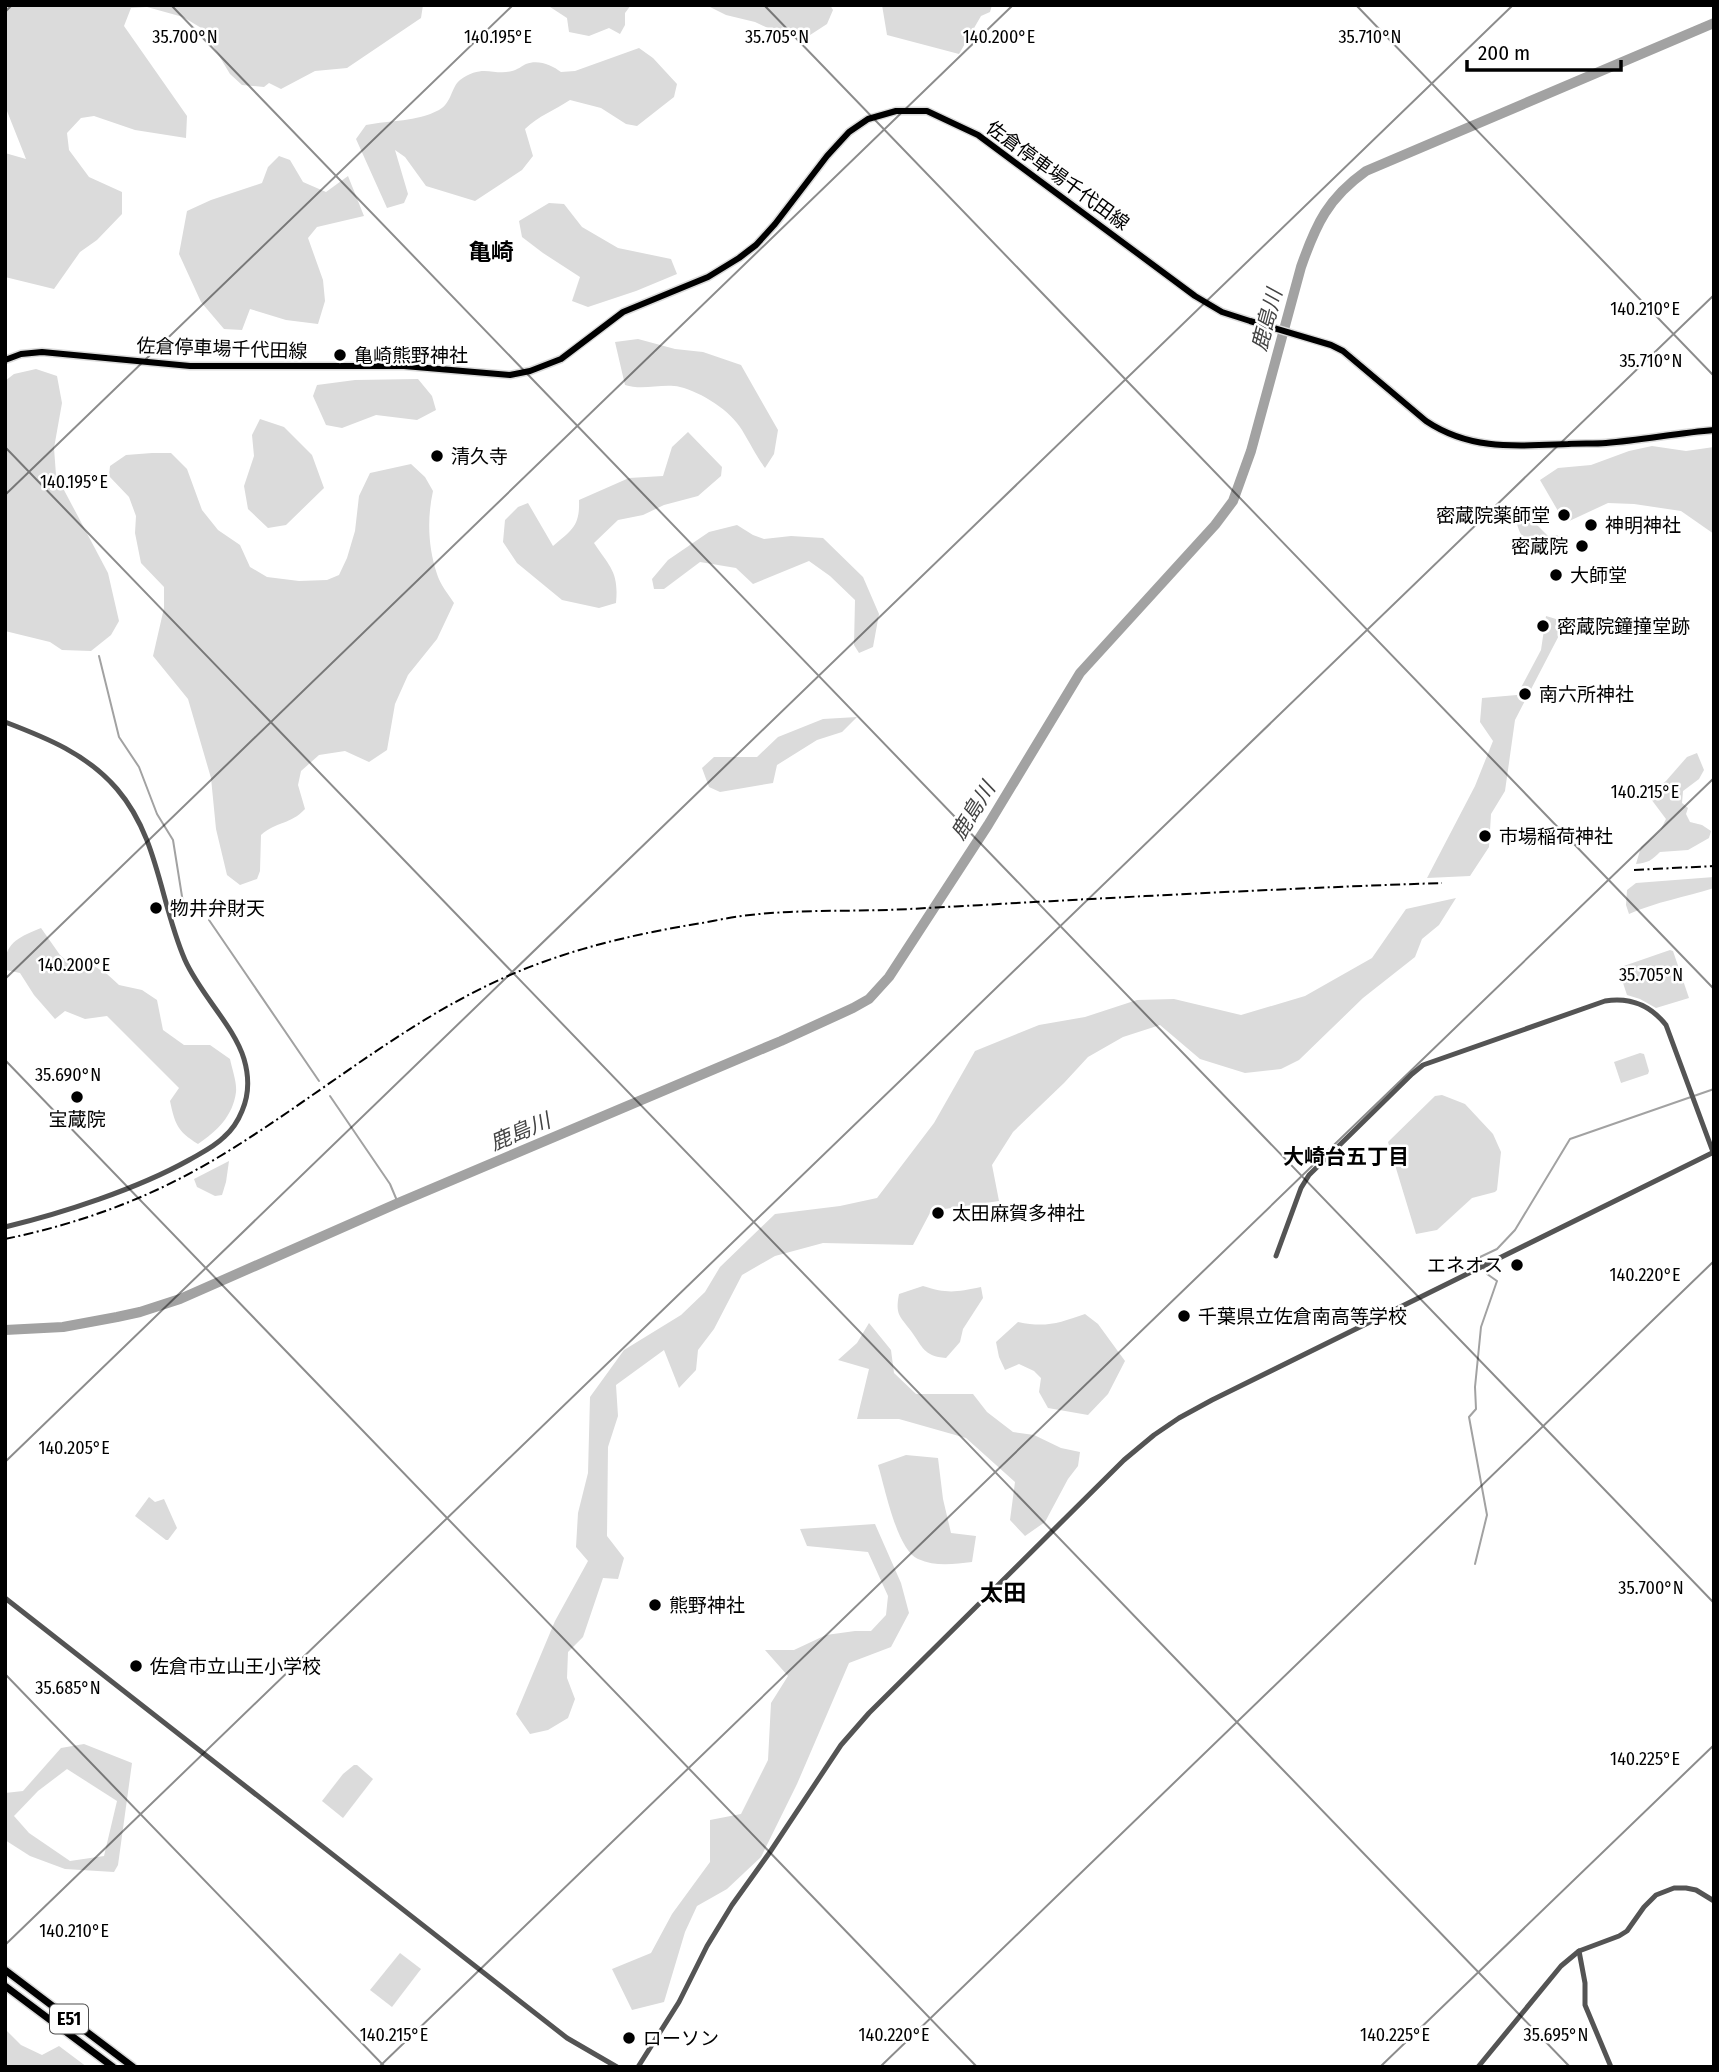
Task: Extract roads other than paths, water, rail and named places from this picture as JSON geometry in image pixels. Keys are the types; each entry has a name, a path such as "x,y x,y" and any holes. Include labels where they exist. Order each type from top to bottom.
{"highway":[{"name":"E51","path":"5,1970 133,2067"},
{"name":"E51","path":"5,1986 113,2067"}],"main road":[{"name":"佐倉停車場千代田線","path":"5,360 21,354 42,352 190,366 404,366 510,375 530,371 561,359 623,312 708,277 739,258 756,245 775,224 837,143 849,132 859,124 882,114 909,110 933,114 978,135 1195,296 1222,312 1343,351 1426,421 1466,440 1520,447 1605,443 1714,430"}],"street":[{"path":"5,722 52,740 74,752 96,768 129,805 150,844 173,927 186,961 239,1046 248,1074 243,1110 224,1137 208,1149 157,1177 5,1227"},
{"path":"638,2067 679,2001 707,1946 732,1906 841,1745 869,1713 1103,1480 1154,1434 1212,1400 1713,1152 1666,1025 1659,1016 1642,1005 1621,1000 1605,1001 1423,1065 1309,1175 1301,1188 1276,1255"},
{"path":"5,1598 567,2038 617,2067"},
{"path":"1478,2067 1562,1966 1579,1951 1627,1931 1656,1895 1674,1888 1686,1888 1696,1890 1714,1901"},
{"path":"1579,1951 1585,1983 1585,2005 1611,2067"}],"waterway":[{"name":"鹿島川","path":"5,1330 63,1327 140,1312 180,1299 398,1203 781,1041 869,999 889,977 988,825 1080,673 1215,525 1233,501 1251,451 1301,267 1318,225 1342,191 1366,171 1714,23"},
{"path":"99,656 119,737 139,767 157,814 173,840 184,909"},
{"path":"209,920 319,1081"},
{"path":"1481,1264 1478,1258 1497,1249 1515,1230 1570,1139 1714,1089"},
{"path":"330,1096 390,1184 398,1203"},
{"path":"1475,1564 1487,1515 1469,1417 1476,1409 1475,1387 1481,1327 1497,1281 1487,1274 1484,1268"}],"railway":[{"path":"1634,870 1714,866"},
{"path":"5,1239 88,1217 166,1185 257,1133 372,1054 451,1005 492,983 535,965 611,941 728,918 770,913 910,909 1442,883"}],"place":[{"name":"亀崎熊野神社","path":"340,355"},
{"name":"清久寺","path":"437,456"},
{"name":"密蔵院薬師堂","path":"1564,515"},
{"name":"神明神社","path":"1591,525"},
{"name":"密蔵院","path":"1582,546"},
{"name":"大師堂","path":"1556,575"},
{"name":"密蔵院鐘撞堂跡","path":"1543,626"},
{"name":"南六所神社","path":"1525,694"},
{"name":"市場稲荷神社","path":"1485,836"},
{"name":"物井弁財天","path":"156,908"},
{"name":"宝蔵院","path":"77,1097"},
{"name":"太田麻賀多神社","path":"938,1213"},
{"name":"エネオス","path":"1517,1265"},
{"name":"千葉県立佐倉南高等学校","path":"1184,1316"},
{"name":"熊野神社","path":"655,1605"},
{"name":"佐倉市立山王小学校","path":"136,1666"},
{"name":"ローソン","path":"629,2038"}],"district":[{"name":"亀崎","path":"491,252"},
{"name":"大崎台五丁目","path":"1346,1157"},
{"name":"太田","path":"1003,1593"}]}
